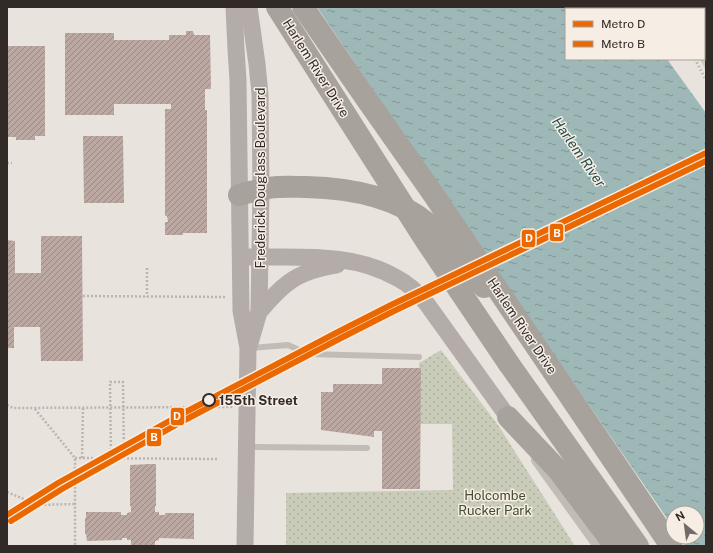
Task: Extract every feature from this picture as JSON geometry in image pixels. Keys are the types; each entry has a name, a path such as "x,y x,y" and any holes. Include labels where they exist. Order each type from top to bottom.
{"highway":[{"name":"Harlem River Drive","path":"277,7 426,241 509,364 638,546"},
{"name":"Harlem River Drive","path":"303,7 436,198 671,546"},
{"path":"239,195 270,188 292,186 340,189 385,199 400,206 426,222 445,241 464,267 520,323"},
{"path":"508,417 558,470 616,546"}],"main road":[{"name":"Frederick Douglass Boulevard","path":"234,7 238,80 240,297 241,312 248,348 246,546"},
{"name":"Frederick Douglass Boulevard","path":"248,348 259,312 261,190 260,94 249,7"},
{"path":"237,66 257,64"},
{"path":"239,138 261,138"},
{"path":"240,257 328,258 354,262 379,269 398,278 422,298 508,417"},
{"path":"259,312 280,289 293,279 319,268 354,262"}],"street":[{"path":"508,417 548,476 599,546"}],"lane":[{"path":"248,348 288,346 308,354 419,357"},
{"path":"247,447 367,448"}],"path":[{"path":"7,163 12,163"},
{"path":"147,268 147,297"},
{"path":"83,296 240,297"},
{"path":"111,458 110,382 123,382 124,458"},
{"path":"7,405 13,408 247,407"},
{"path":"35,408 75,458 75,546"},
{"path":"82,458 83,408"},
{"path":"75,458 218,459"},
{"path":"7,492 38,505 75,504"}],"green space":[{"path":"705,26 706,27 706,71 700,60 705,60"},
{"name":"Holcombe Rucker Park","path":"441,350 498,425 575,546 286,546 286,493 453,490 452,424 420,424 419,363"}],"water":[{"name":"Harlem River","path":"317,7 630,7 565,8 565,60 668,60 706,113 706,546 685,545 705,545 705,505 665,505 665,515"}],"building":[{"path":"186,31 193,31 194,35 210,35 211,89 205,89 205,110 207,110 207,233 165,235 165,222 168,222 167,216 165,216 165,109 171,109 171,104 114,104 114,115 65,115 65,33 114,33 114,40 169,40 169,35 186,35"},
{"path":"7,46 45,46 45,136 35,136 35,140 16,140 16,137 7,137"},
{"path":"83,136 123,136 124,203 84,203"},
{"path":"41,236 82,236 83,361 41,361 40,327 14,327 14,348 7,348 7,240 15,241 15,273 41,273"},
{"path":"382,368 421,368 420,489 382,489 382,431 374,431 374,437 321,430 321,392 333,392 333,384 382,384"},
{"path":"156,464 155,512 159,512 159,515 165,515 165,513 194,513 194,539 159,538 159,540 155,541 155,546 131,546 131,540 127,540 127,538 122,538 122,540 87,541 85,534 86,512 121,512 121,515 127,515 127,513 131,512 130,465"}],"railway":[{"path":"696,60 706,80"}],"metro line":[{"name":"D","path":"7,515 58,483 180,415 336,333 706,153"},
{"name":"B","path":"11,521 62,489 183,421 339,339 706,161"}],"place":[{"name":"155th Street","path":"209,400"}]}
